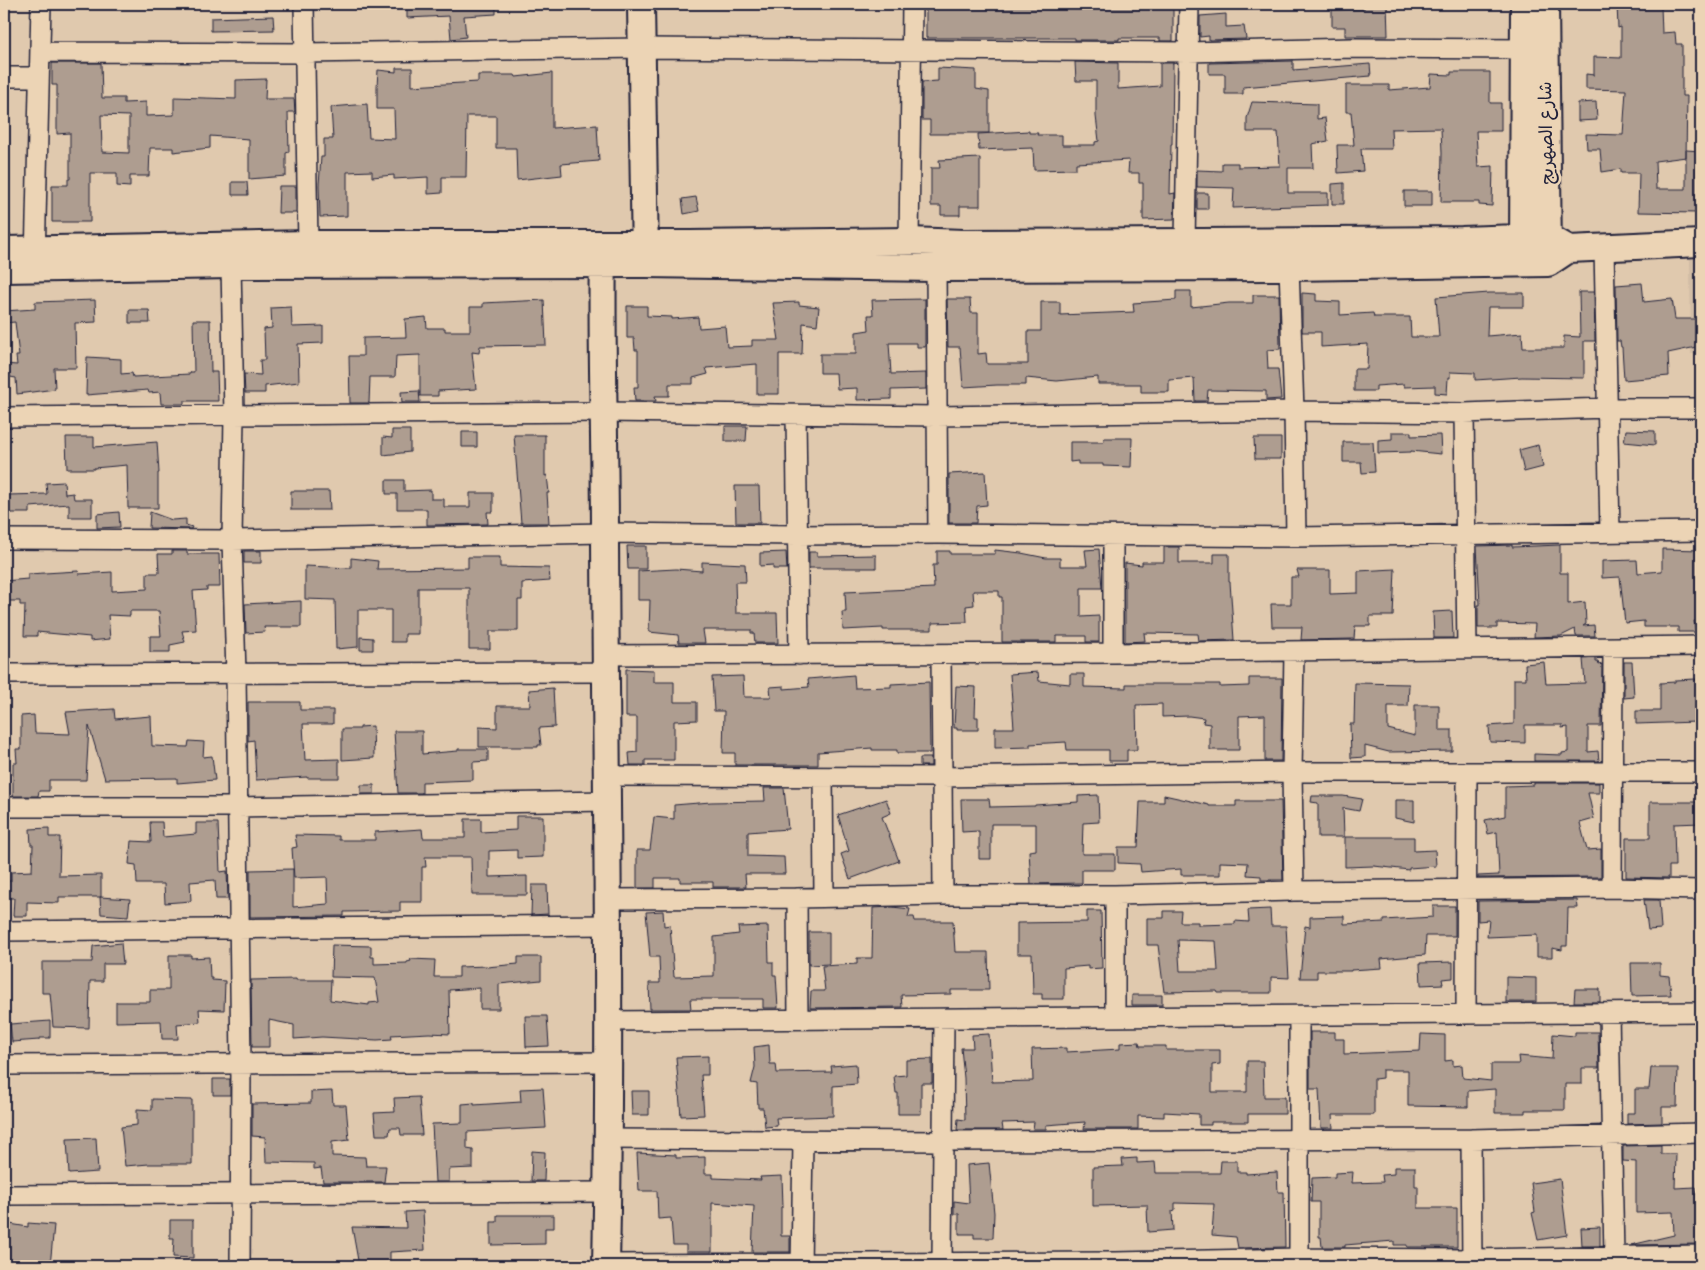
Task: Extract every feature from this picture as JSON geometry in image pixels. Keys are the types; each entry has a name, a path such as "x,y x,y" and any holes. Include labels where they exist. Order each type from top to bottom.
{"main road":[{"path":"640,4 645,254"},
{"path":"1524,4 1524,49 1542,250"},
{"name":"شارع الصهريج","path":"1542,250 1545,4"},
{"path":"645,254 909,241 1462,240 1542,250"},
{"path":"4,250 35,259 231,265 645,254 936,268 1289,266 1542,250 1701,243"},
{"path":"4,269 35,259 308,244 603,254"},
{"path":"603,254 609,1021 606,1265"}],"street":[{"path":"35,259 41,4"},
{"path":"304,4 308,244"},
{"path":"909,241 912,4"},
{"path":"1185,242 1189,4"},
{"path":"41,52 304,53 642,48 1188,52 1352,48 1524,49"},
{"path":"4,77 39,77"},
{"path":"1604,248 1610,532"},
{"path":"231,265 234,415 232,540 240,929 240,1266"},
{"path":"1289,266 1296,537"},
{"path":"936,268 938,534"},
{"path":"4,417 604,412 936,416 1294,411 1464,413 1606,408 1701,408"},
{"path":"1464,413 1467,649"},
{"path":"796,415 799,655"},
{"path":"4,539 232,540 605,533 1296,537 1701,531"},
{"path":"1113,536 1113,654"},
{"path":"4,674 236,674 799,655 1113,654 1701,646"},
{"path":"1612,888 1613,648"},
{"path":"1294,652 1292,772 1294,891"},
{"path":"941,654 944,895"},
{"path":"607,776 942,777 1292,772 1701,772"},
{"path":"1466,1014 1467,773"},
{"path":"824,777 824,898"},
{"path":"4,807 238,807 608,801"},
{"path":"608,899 1114,895 1466,889 1612,888 1701,890"},
{"path":"1114,895 1115,1018"},
{"path":"797,898 798,1019"},
{"path":"4,931 608,926"},
{"path":"609,1021 1701,1012"},
{"path":"1609,1014 1614,1256"},
{"path":"1299,1016 1299,1258"},
{"path":"942,1262 944,1019"},
{"path":"4,1065 609,1062"},
{"path":"607,1140 1470,1139 1701,1133"},
{"path":"1470,1139 1472,1263"},
{"path":"801,1265 803,1141"},
{"path":"4,1194 607,1192"},
{"path":"606,1265 801,1265 942,1262 1116,1264 1299,1258 1472,1263 1614,1256 1701,1256"}],"shaded area":[{"path":"1690,259 1701,259 1701,353 1691,354"}],"building":[{"path":"407,4 496,4 496,14 464,16 466,37 451,39 449,16 407,18"},
{"path":"926,4 1173,4 1173,41 1160,41 1160,38 1075,40 1075,38 926,38"},
{"path":"1364,4 1387,4 1388,36 1345,36 1345,27 1332,27 1332,10 1364,9"},
{"path":"1617,4 1646,4 1646,8 1661,7 1662,33 1675,32 1676,44 1682,44 1682,96 1687,96 1686,150 1701,151 1701,202 1698,202 1698,213 1638,212 1639,173 1621,173 1621,169 1602,172 1600,149 1587,149 1586,134 1623,135 1626,90 1586,89 1586,74 1594,75 1594,57 1621,58 1621,27 1618,28","holes":["1686,157 1686,189 1656,189 1655,161"]},
{"path":"1226,14 1226,27 1244,26 1246,39 1209,40 1209,36 1200,37 1200,16"},
{"path":"273,16 274,30 211,31 211,18"},
{"path":"1293,61 1293,70 1370,64 1371,76 1243,87 1243,94 1225,94 1225,74 1209,74 1209,63"},
{"path":"1075,62 1118,63 1118,89 1160,86 1160,63 1173,63 1170,194 1175,193 1174,219 1143,220 1143,183 1139,183 1139,173 1128,173 1129,160 1076,163 1076,169 1034,170 1033,148 979,150 978,134 1029,131 1029,133 1038,133 1037,135 1062,135 1062,145 1095,145 1095,142 1099,141 1096,116 1096,81 1076,81"},
{"path":"52,63 101,63 102,98 124,98 124,103 146,102 146,116 174,115 174,97 236,99 236,80 266,79 265,99 294,99 295,112 288,112 289,152 286,153 286,176 249,179 249,139 210,136 210,148 173,152 173,148 150,148 149,176 130,176 130,187 117,186 117,173 90,173 90,222 52,222 52,185 68,185 68,179 70,179 70,133 57,134 57,85 52,85","holes":["101,115 129,116 129,153 102,152"]},
{"path":"396,68 412,68 412,86 478,82 478,75 515,75 516,77 552,73 552,128 597,125 599,161 561,164 562,175 517,180 516,148 496,148 496,116 467,116 466,177 442,177 442,193 428,194 428,177 394,179 394,175 372,177 372,171 347,172 347,216 320,217 319,185 321,157 324,157 324,139 333,139 331,107 367,104 369,138 395,139 394,109 377,109 377,87 378,70 396,72"},
{"path":"938,68 976,70 976,89 989,91 989,133 930,134 930,120 922,120 922,82 938,81"},
{"path":"1451,72 1490,72 1490,103 1501,103 1501,131 1476,131 1478,167 1493,166 1492,206 1479,205 1479,202 1441,202 1441,128 1391,129 1392,149 1361,149 1363,171 1338,173 1337,145 1354,145 1351,112 1346,112 1346,85 1389,85 1389,90 1430,87 1431,74 1451,75"},
{"path":"1252,102 1317,104 1317,119 1325,118 1328,141 1312,144 1313,168 1288,168 1288,193 1328,193 1328,205 1233,208 1234,188 1197,187 1197,170 1222,171 1222,163 1238,163 1238,167 1280,166 1278,132 1247,132 1247,118"},
{"path":"1596,102 1597,120 1578,121 1578,103"},
{"path":"980,158 980,206 960,206 960,215 941,215 941,206 931,206 931,168 940,168 939,160"},
{"path":"232,182 247,182 248,195 232,195"},
{"path":"1344,183 1344,204 1332,204 1332,184"},
{"path":"279,186 296,186 296,213 278,213"},
{"path":"1404,191 1432,191 1432,206 1404,206"},
{"path":"1197,193 1208,193 1208,209 1197,209"},
{"path":"696,197 699,211 684,214 682,199"},
{"path":"1642,283 1644,302 1672,299 1675,319 1701,319 1701,346 1668,353 1669,376 1624,380 1622,347 1620,341 1617,341 1616,285"},
{"path":"1176,291 1191,291 1191,307 1229,303 1253,303 1253,295 1279,295 1280,349 1267,350 1268,369 1278,369 1281,399 1266,400 1266,391 1208,390 1207,401 1195,401 1194,378 1169,380 1169,392 1141,392 1141,384 1098,384 1098,377 1057,381 1026,378 1026,385 963,387 960,347 948,347 947,299 970,299 971,313 978,313 978,354 986,353 987,364 1028,364 1028,331 1041,331 1041,302 1060,302 1060,315 1134,312 1133,303 1176,300"},
{"path":"1579,292 1594,292 1595,341 1584,341 1584,378 1522,377 1475,380 1475,373 1450,372 1447,394 1435,393 1435,386 1404,387 1404,384 1376,386 1376,391 1354,391 1354,369 1367,369 1368,344 1321,347 1321,332 1302,332 1302,293 1316,294 1316,301 1340,302 1340,315 1373,313 1374,317 1410,317 1411,337 1439,337 1436,297 1489,293 1524,293 1524,307 1488,307 1487,336 1522,333 1523,348 1564,348 1564,336 1580,337"},
{"path":"925,299 925,347 917,347 917,343 889,343 891,374 926,373 926,389 891,390 891,399 857,400 857,388 837,389 836,373 820,373 820,354 856,354 856,332 869,330 868,315 873,315 872,300"},
{"path":"95,300 96,322 75,323 76,368 54,368 55,389 17,394 16,378 4,376 4,364 17,365 16,356 19,356 15,322 4,323 4,311 35,309 35,302"},
{"path":"544,300 546,345 480,346 479,353 472,352 476,389 438,391 438,396 420,396 420,355 396,356 395,377 370,377 369,403 350,403 349,356 363,356 363,338 406,337 405,319 426,317 427,328 445,328 445,331 470,331 470,307 483,307 483,303"},
{"path":"799,302 799,305 819,307 817,325 803,323 802,354 779,354 779,394 757,394 757,364 706,368 708,374 693,378 693,384 669,384 669,396 655,396 656,401 635,401 634,387 638,387 638,350 635,350 634,338 627,338 627,306 647,306 647,316 672,317 672,319 698,317 699,328 725,326 727,347 752,346 752,340 779,340 773,303"},
{"path":"291,307 292,327 323,326 323,343 298,344 299,382 265,386 265,393 245,393 244,374 261,375 260,360 265,360 264,329 272,328 271,308"},
{"path":"129,310 149,310 150,323 129,323"},
{"path":"193,320 210,320 211,372 217,372 218,401 184,401 184,404 161,404 160,392 149,393 148,390 86,395 87,357 121,359 121,374 132,373 133,377 190,374 190,372 194,372"},
{"path":"419,391 420,402 402,402 401,392"},
{"path":"725,426 747,426 746,441 725,441"},
{"path":"392,430 410,430 410,452 383,455 383,437 392,438"},
{"path":"1626,430 1655,431 1655,445 1624,442"},
{"path":"462,432 477,432 477,447 462,447"},
{"path":"1392,432 1411,432 1411,436 1440,435 1441,454 1411,451 1378,453 1378,440 1392,439"},
{"path":"514,435 545,435 545,476 547,475 549,493 547,493 549,523 521,523"},
{"path":"66,437 94,437 94,447 157,442 159,473 158,508 128,508 127,465 94,469 67,469"},
{"path":"1104,438 1132,438 1131,467 1078,464 1078,461 1070,462 1070,442 1104,442"},
{"path":"1254,438 1281,438 1281,459 1255,459"},
{"path":"1343,442 1373,442 1375,472 1362,473 1361,462 1343,462"},
{"path":"1538,445 1543,467 1524,472 1519,450"},
{"path":"985,472 987,505 977,506 976,523 949,523 949,474"},
{"path":"386,480 404,480 404,491 431,490 431,499 444,499 444,507 470,507 470,493 493,493 493,512 487,512 488,524 427,525 427,509 397,509 397,494 386,494"},
{"path":"64,482 65,494 73,493 74,499 92,499 92,517 69,517 69,504 30,507 30,513 9,513 8,495 47,494 46,483"},
{"path":"735,486 759,486 760,523 736,523"},
{"path":"291,491 329,491 330,510 291,510"},
{"path":"119,512 120,527 97,528 97,514"},
{"path":"150,512 172,520 186,519 186,525 192,527 191,529 149,528"},
{"path":"1512,545 1512,547 1560,545 1560,573 1568,573 1568,604 1585,602 1586,624 1583,626 1594,625 1595,636 1576,636 1575,629 1561,636 1534,637 1535,624 1497,623 1497,628 1478,628 1478,605 1480,605 1477,546"},
{"path":"627,546 646,546 646,569 628,569"},
{"path":"1164,547 1179,547 1179,563 1214,563 1214,554 1229,554 1229,582 1234,640 1199,641 1198,634 1144,633 1145,641 1125,642 1125,563 1142,565 1142,562 1164,562"},
{"path":"1099,549 1102,588 1081,588 1081,617 1099,616 1099,642 1086,642 1086,636 1056,636 1056,642 1002,642 1002,597 999,597 999,591 973,591 974,605 966,606 967,622 932,623 932,630 883,630 883,628 843,630 842,612 846,612 845,592 934,588 933,565 937,565 937,551 950,551 950,554 995,554 995,550 1046,558 1060,558 1060,566 1087,566 1085,550"},
{"path":"1662,549 1701,550 1701,621 1694,621 1696,632 1678,632 1678,627 1644,627 1644,621 1625,623 1620,577 1602,578 1602,561 1637,560 1638,573 1662,571"},
{"path":"172,551 187,551 187,554 219,554 220,587 207,587 207,590 193,591 196,630 182,631 185,642 170,645 170,652 150,652 150,636 161,636 159,611 130,611 130,616 108,615 110,639 90,641 90,637 37,632 37,636 24,636 25,605 20,605 20,601 4,601 4,581 28,579 28,574 78,571 79,574 112,572 112,591 147,589 147,573 159,573 158,554 172,554"},
{"path":"244,551 261,551 261,563 244,563"},
{"path":"786,552 787,569 773,569 773,565 760,566 760,553"},
{"path":"809,552 817,552 817,556 876,555 876,568 809,568"},
{"path":"468,557 500,557 500,567 549,568 550,581 522,583 522,600 518,600 518,631 490,631 490,649 469,649 469,588 418,588 418,634 405,634 405,642 391,642 391,610 358,610 358,647 336,649 335,600 305,599 305,566 351,568 351,558 378,561 377,569 468,568"},
{"path":"702,562 745,564 746,582 735,582 736,613 777,613 778,643 755,643 754,633 751,633 751,630 703,630 705,643 679,643 678,635 649,632 650,600 638,600 638,571 676,569 702,571"},
{"path":"1395,569 1393,616 1370,616 1370,626 1355,626 1354,639 1301,640 1302,627 1272,627 1271,604 1291,604 1291,577 1299,577 1297,570 1330,570 1330,594 1358,593 1358,571"},
{"path":"301,601 301,627 264,627 265,632 246,633 245,604"},
{"path":"1452,611 1453,638 1434,638 1433,612"},
{"path":"360,637 373,638 373,650 360,650"},
{"path":"1596,658 1596,662 1599,665 1602,664 1601,726 1588,726 1588,752 1598,751 1599,761 1534,761 1534,754 1562,755 1562,753 1568,752 1568,727 1562,728 1562,725 1525,725 1525,743 1490,742 1489,726 1514,724 1514,679 1526,679 1525,664 1544,662 1546,684 1585,683 1583,659"},
{"path":"1624,662 1632,662 1634,697 1624,698"},
{"path":"626,669 654,670 654,682 674,682 674,702 697,702 697,720 674,721 674,760 645,760 645,765 630,765 629,753 637,752 637,717 626,717"},
{"path":"1038,672 1039,681 1070,684 1070,674 1084,674 1084,687 1126,688 1126,684 1220,684 1220,687 1249,686 1249,678 1282,678 1281,761 1265,761 1265,715 1239,716 1239,750 1210,750 1210,724 1203,723 1204,718 1189,716 1162,717 1162,704 1136,705 1137,750 1127,750 1127,761 1109,761 1109,750 1067,750 1066,742 1030,744 1030,747 995,748 995,728 1014,728 1010,674"},
{"path":"854,675 855,688 891,687 891,684 929,682 930,753 897,753 897,750 872,750 872,748 818,752 818,765 735,765 735,753 723,753 724,711 714,711 712,677 743,676 744,697 771,697 770,687 784,686 784,689 809,687 808,679"},
{"path":"1696,679 1696,681 1701,681 1701,711 1697,712 1697,722 1636,724 1636,711 1660,711 1660,683"},
{"path":"1355,683 1409,684 1408,706 1388,706 1388,729 1415,736 1415,705 1439,705 1439,730 1452,730 1452,751 1389,752 1365,746 1365,757 1351,758 1350,724 1354,724"},
{"path":"956,686 976,687 975,717 978,717 978,730 957,730 957,728 954,728"},
{"path":"553,688 555,727 539,728 541,745 538,745 538,747 479,747 479,727 497,728 497,706 530,706 529,690"},
{"path":"248,702 300,702 300,710 333,710 333,724 303,724 305,760 339,759 339,778 307,777 256,780 254,740 248,741"},
{"path":"114,709 115,719 151,716 152,746 188,747 189,741 204,742 203,757 212,756 215,780 177,783 177,778 105,779 89,726 86,780 49,780 49,791 39,791 38,796 13,796 13,763 17,763 16,749 21,749 21,716 34,715 35,733 70,734 66,712"},
{"path":"373,726 374,758 342,760 342,729 360,729 360,727"},
{"path":"394,731 422,731 422,754 458,751 458,749 488,749 488,761 473,762 473,780 422,782 422,793 398,793"},
{"path":"920,758 931,758 931,766 920,766"},
{"path":"1534,783 1599,783 1599,793 1588,793 1594,819 1580,823 1587,850 1601,849 1601,877 1478,878 1478,876 1499,875 1497,832 1488,834 1485,820 1505,816 1505,786 1534,785"},
{"path":"361,785 374,785 374,794 361,794"},
{"path":"764,788 784,788 788,829 748,832 748,856 784,857 785,874 745,874 746,887 713,887 713,882 680,882 680,878 655,878 655,888 637,888 637,850 650,850 654,817 674,819 674,805 765,801"},
{"path":"1098,795 1099,822 1083,823 1082,854 1115,854 1115,870 1082,870 1082,883 1031,884 1029,851 1036,850 1036,824 991,824 991,859 979,859 979,831 962,832 961,799 989,799 990,807 1035,806 1078,802 1078,796"},
{"path":"1164,795 1209,806 1236,806 1236,801 1281,801 1283,880 1261,880 1261,876 1247,875 1248,863 1220,862 1220,875 1181,875 1181,869 1141,872 1140,864 1118,863 1118,847 1138,847 1140,802 1164,802"},
{"path":"1312,796 1343,796 1362,799 1359,811 1343,808 1344,837 1318,837 1318,803 1311,802"},
{"path":"886,799 891,813 882,817 899,861 850,879 841,854 849,851 838,815"},
{"path":"1395,800 1414,800 1414,822 1395,818"},
{"path":"1650,802 1701,802 1701,823 1674,824 1675,866 1669,866 1669,878 1626,877 1626,838 1650,838"},
{"path":"516,816 543,816 543,857 517,858 517,850 489,851 489,877 527,876 527,895 472,895 471,857 425,857 426,867 422,867 422,902 400,902 400,911 344,912 344,916 250,917 250,870 293,869 293,907 328,904 327,877 294,878 292,848 297,847 295,835 339,836 339,840 375,840 375,832 422,829 423,838 465,838 465,819 481,819 481,832 516,830"},
{"path":"150,822 162,822 163,837 196,834 196,823 218,823 220,872 227,871 228,899 216,899 215,880 190,882 191,901 165,903 164,884 137,884 136,865 129,864 131,841 151,842"},
{"path":"49,828 49,837 60,837 59,876 101,875 101,897 59,897 59,903 27,902 27,916 13,916 14,898 4,898 4,881 11,881 11,872 32,871 33,845 31,845 30,829"},
{"path":"1345,837 1414,837 1414,851 1435,850 1436,866 1409,868 1409,870 1374,866 1345,867"},
{"path":"532,885 547,885 548,914 531,915"},
{"path":"100,897 130,899 128,916 101,914"},
{"path":"1577,900 1578,908 1568,908 1567,946 1562,946 1562,950 1552,948 1552,957 1537,957 1537,935 1487,937 1489,920 1478,921 1478,901"},
{"path":"1644,900 1659,900 1661,929 1648,930"},
{"path":"1433,906 1455,906 1455,936 1426,936 1425,955 1381,959 1382,968 1351,971 1317,971 1317,978 1300,978 1305,926 1310,927 1310,917 1344,916 1344,924 1384,922 1384,920 1433,917"},
{"path":"892,907 910,909 908,917 914,917 915,921 953,921 955,952 988,952 989,990 951,990 951,994 901,995 902,1007 810,1008 811,991 825,991 822,966 857,964 857,958 872,958 873,908"},
{"path":"1270,909 1271,926 1286,926 1289,978 1271,977 1271,993 1164,992 1158,945 1147,945 1147,918 1164,918 1164,911 1181,911 1180,922 1198,922 1198,925 1235,924 1235,921 1249,922 1248,910","holes":["1178,940 1216,941 1218,971 1180,971"]},
{"path":"663,911 664,926 670,925 674,977 714,976 714,937 739,934 738,927 768,926 769,962 773,962 773,975 776,975 778,1008 763,1008 763,999 690,999 691,1009 650,1009 649,983 660,983 659,957 650,957 646,912"},
{"path":"1087,911 1101,911 1102,968 1088,969 1088,966 1064,968 1064,999 1042,999 1042,994 1033,994 1032,954 1017,954 1017,923 1087,922"},
{"path":"809,932 829,932 829,964 809,965"},
{"path":"121,943 123,964 103,964 103,981 90,981 89,1028 53,1027 50,993 42,993 42,962 92,962 93,946"},
{"path":"332,945 371,946 371,957 374,957 374,964 407,963 411,961 410,959 435,960 434,977 459,977 459,967 518,964 518,957 541,957 541,980 499,984 499,1009 480,1009 480,988 449,990 450,1034 391,1035 392,1039 377,1040 322,1037 294,1039 294,1025 269,1020 269,1047 252,1047 251,980 331,980 330,1000 369,1005 369,1003 379,1002 375,978 331,977"},
{"path":"169,955 191,955 191,958 209,957 210,978 212,980 225,981 224,1010 199,1009 200,1022 177,1024 178,1039 162,1039 161,1021 116,1022 116,1002 150,1002 150,990 169,990"},
{"path":"1453,962 1453,978 1442,979 1443,984 1421,985 1420,963"},
{"path":"1631,963 1660,963 1660,975 1669,976 1671,995 1632,996"},
{"path":"1506,977 1536,978 1536,1002 1506,1002"},
{"path":"1575,989 1600,989 1600,1002 1574,1002"},
{"path":"1132,995 1162,995 1162,1005 1132,1005"},
{"path":"525,1016 547,1016 549,1046 526,1047"},
{"path":"50,1021 50,1038 12,1042 10,1024"},
{"path":"1310,1032 1335,1032 1335,1039 1344,1039 1344,1054 1420,1051 1421,1034 1445,1035 1445,1061 1453,1060 1453,1066 1462,1065 1463,1078 1491,1081 1491,1064 1519,1064 1518,1056 1552,1059 1553,1034 1575,1036 1575,1032 1598,1032 1599,1068 1582,1068 1582,1084 1565,1084 1565,1110 1525,1110 1525,1113 1495,1113 1495,1089 1468,1091 1468,1107 1408,1106 1408,1070 1382,1070 1382,1078 1374,1079 1374,1115 1332,1115 1333,1128 1321,1128 1319,1089 1310,1089"},
{"path":"989,1034 992,1082 1033,1081 1032,1049 1066,1048 1066,1052 1120,1049 1120,1043 1139,1042 1140,1046 1166,1046 1166,1050 1220,1050 1220,1064 1212,1065 1212,1092 1247,1092 1247,1061 1263,1061 1264,1097 1285,1097 1285,1114 1248,1114 1248,1122 1211,1122 1211,1125 1199,1125 1199,1114 1164,1112 1164,1117 1138,1116 1138,1129 1084,1129 1085,1122 1046,1125 1046,1129 1033,1129 1034,1122 1002,1123 1003,1130 957,1130 958,1119 965,1120 961,1048 973,1048 972,1035"},
{"path":"769,1045 770,1064 776,1064 777,1073 832,1072 831,1066 856,1064 857,1084 833,1086 833,1116 776,1118 777,1126 765,1127 763,1108 758,1108 757,1084 751,1083 755,1067 754,1047"},
{"path":"708,1056 708,1075 701,1075 704,1115 681,1116 676,1057"},
{"path":"932,1059 932,1083 921,1083 921,1114 898,1114 898,1093 896,1093 894,1076 906,1075 906,1060"},
{"path":"1651,1068 1678,1068 1677,1107 1662,1107 1662,1123 1627,1124 1627,1113 1635,1113 1635,1089 1649,1089"},
{"path":"213,1079 230,1079 230,1095 213,1095"},
{"path":"543,1088 546,1128 467,1132 467,1149 473,1150 473,1168 449,1169 449,1182 435,1182 432,1124 462,1123 462,1104 521,1102 520,1089"},
{"path":"332,1091 333,1105 346,1105 349,1140 332,1142 332,1156 365,1157 366,1166 386,1166 384,1182 323,1182 321,1168 314,1169 314,1163 266,1162 265,1137 252,1136 252,1104 311,1103 311,1092"},
{"path":"631,1091 649,1091 649,1115 632,1115"},
{"path":"419,1097 422,1135 401,1135 400,1128 390,1128 389,1135 376,1135 374,1113 395,1112 394,1098"},
{"path":"152,1099 192,1100 192,1164 125,1166 121,1127 137,1125 137,1109 152,1110"},
{"path":"96,1138 98,1172 69,1174 67,1139"},
{"path":"1661,1145 1661,1154 1676,1154 1675,1188 1696,1187 1699,1244 1631,1245 1674,1235 1673,1212 1636,1213 1636,1162 1623,1161 1623,1146"},
{"path":"532,1151 545,1152 544,1181 531,1181"},
{"path":"637,1153 676,1155 676,1158 705,1157 705,1174 713,1174 713,1178 761,1180 760,1177 782,1176 783,1207 781,1207 781,1236 790,1236 790,1252 752,1252 754,1206 712,1203 712,1252 686,1252 686,1245 673,1245 671,1218 658,1219 657,1191 639,1191"},
{"path":"1137,1158 1137,1163 1155,1162 1156,1173 1220,1173 1221,1161 1237,1161 1237,1172 1246,1172 1246,1174 1277,1172 1278,1192 1284,1192 1285,1247 1238,1248 1236,1237 1212,1235 1214,1204 1175,1203 1175,1210 1172,1211 1173,1230 1148,1232 1147,1205 1093,1206 1093,1167 1123,1166 1122,1159"},
{"path":"989,1163 994,1213 993,1238 974,1238 974,1234 959,1234 959,1214 954,1214 954,1201 969,1203 967,1165"},
{"path":"1394,1167 1415,1167 1415,1186 1418,1186 1418,1208 1457,1208 1457,1247 1407,1247 1407,1245 1394,1245 1394,1241 1345,1245 1345,1247 1322,1247 1321,1237 1319,1237 1319,1202 1311,1202 1312,1178 1335,1177 1335,1173 1353,1172 1352,1183 1383,1182 1382,1175 1394,1174"},
{"path":"1560,1179 1567,1235 1538,1240 1532,1213 1535,1212 1531,1183"},
{"path":"423,1211 425,1250 390,1252 390,1266 375,1266 375,1264 359,1266 352,1227 406,1228 405,1212"},
{"path":"497,1215 554,1215 554,1228 545,1228 545,1244 491,1245 491,1222 497,1222"},
{"path":"170,1220 193,1220 193,1258 173,1257 174,1238 170,1238"},
{"path":"4,1223 28,1227 28,1223 54,1225 50,1266 8,1266 6,1244 4,1244"},
{"path":"1600,1227 1600,1246 1582,1246 1581,1228"}]}
